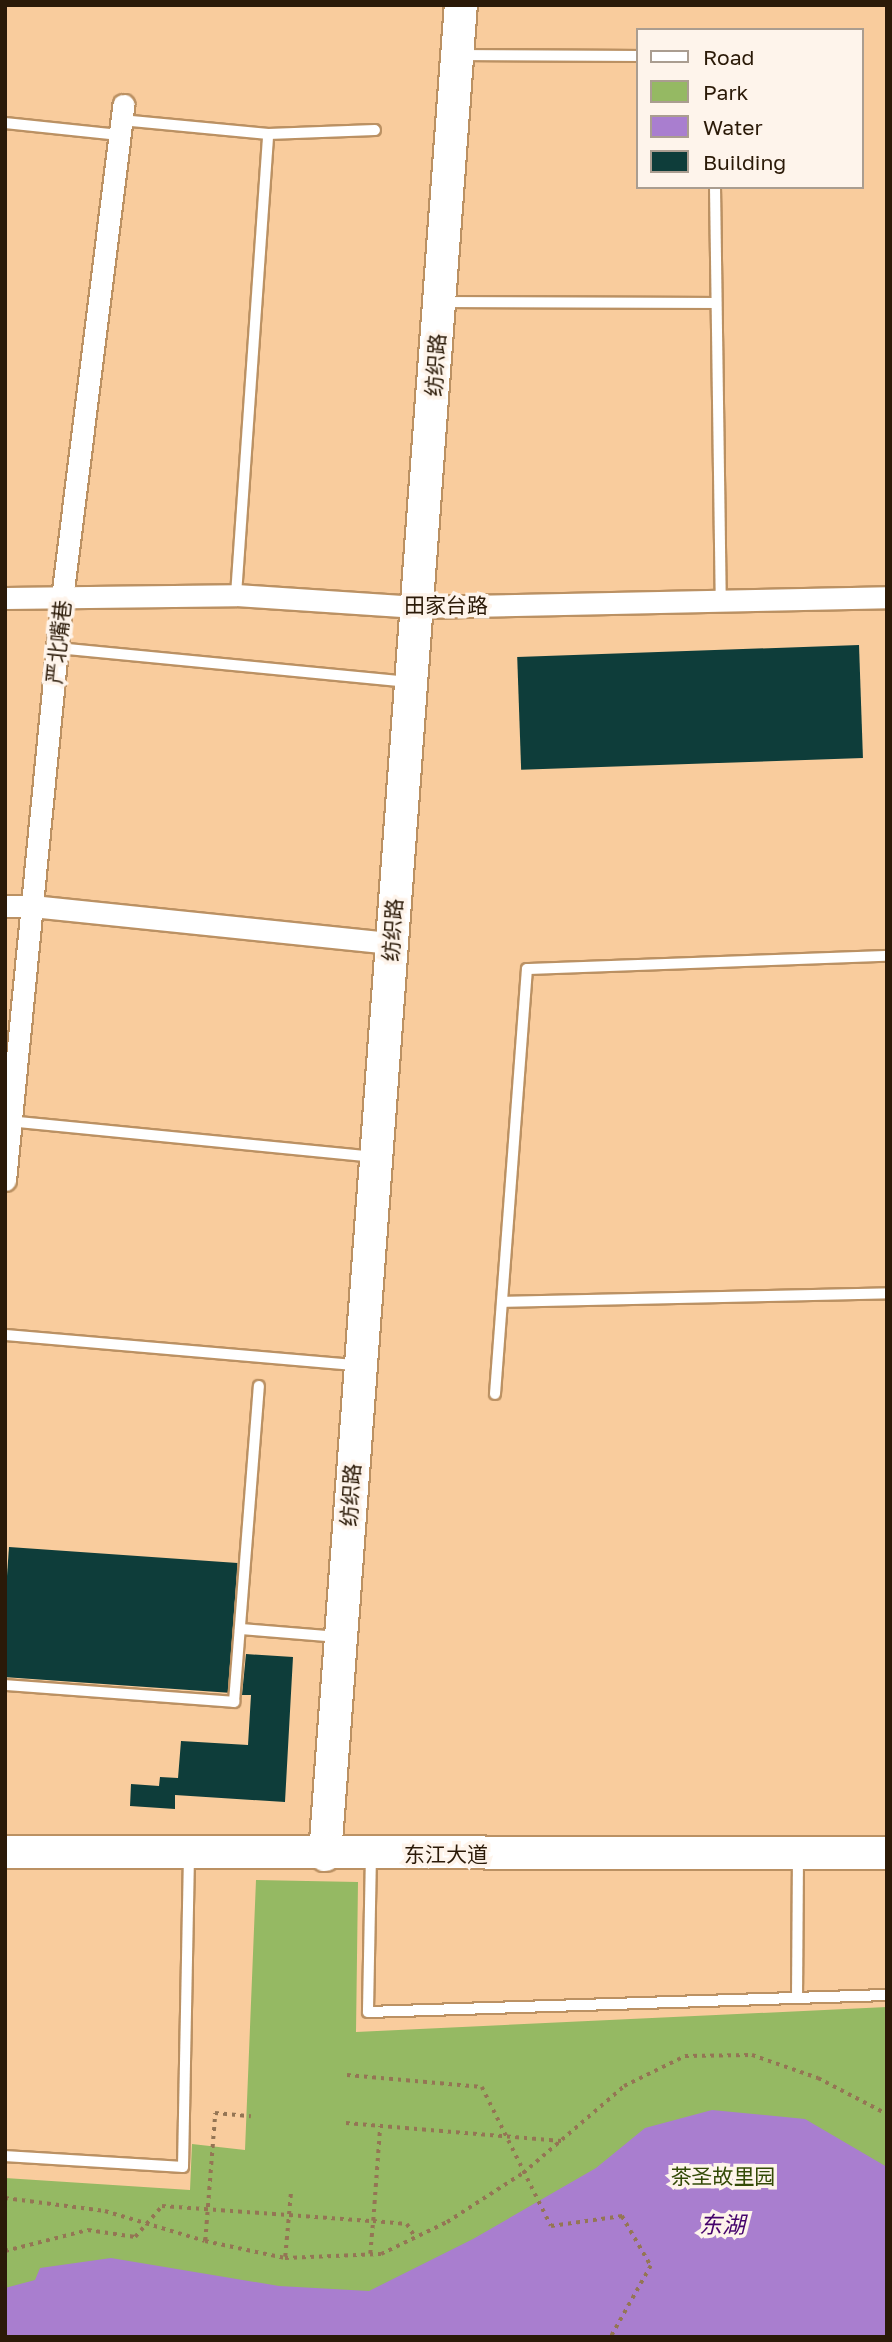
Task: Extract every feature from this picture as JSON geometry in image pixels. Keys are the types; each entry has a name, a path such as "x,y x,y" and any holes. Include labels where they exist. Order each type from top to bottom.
{"street":[{"name":"纺织路","path":"325,1855 461,5"},
{"name":"严北嘴巷","path":"5,1180 8,1121 62,598 121,120"},
{"name":"田家台路","path":"5,598 236,595 417,607 887,597"},
{"path":"5,906 32,906 391,943"},
{"name":"东江大道","path":"5,1852 325,1855 887,1853"}],"lane":[{"path":"457,55 636,56"},
{"path":"5,123 121,120 268,134 375,130"},
{"path":"236,595 268,134"},
{"path":"715,189 721,600"},
{"path":"439,302 716,303"},
{"path":"57,648 412,682"},
{"path":"495,1394 527,969 887,956"},
{"path":"8,1121 375,1157"},
{"path":"502,1302 887,1293"},
{"path":"5,1335 360,1366"},
{"path":"5,1685 234,1702 259,1386"},
{"path":"240,1629 340,1637"},
{"path":"5,2156 183,2167 189,1853"},
{"path":"797,1998 798,1853"},
{"path":"371,1854 368,2012 887,1995"}],"path":[{"path":"5,2198 105,2211 205,2241 285,2258 381,2254 447,2222 523,2173 624,2087 685,2056 752,2055 818,2078 887,2114"},
{"path":"347,2075 482,2087 551,2226 622,2216 652,2266 611,2337"},
{"path":"205,2241 215,2113 251,2116"},
{"path":"346,2123 561,2141"},
{"path":"370,2254 380,2126"},
{"path":"285,2258 291,2190"},
{"path":"5,2251 88,2230 135,2237 162,2206 407,2224 415,2237"}],"green space":[{"name":"茶圣故里园","path":"256,1880 358,1882 356,2032 887,2007 887,2337 5,2337 5,2178 190,2190 192,2144 245,2150"}],"water":[{"name":"东湖","path":"712,2110 805,2119 887,2167 887,2337 5,2337 5,2288 35,2280 40,2268 111,2258 279,2286 369,2291 473,2239 596,2168 645,2128"}],"building":[{"path":"859,645 863,758 521,770 517,657"},
{"path":"9,1547 237,1563 228,1693 5,1677 5,1604"},
{"path":"246,1654 293,1657 285,1802 175,1795 175,1809 130,1806 131,1784 159,1786 160,1777 178,1778 181,1741 248,1745 251,1695 242,1695"}]}
